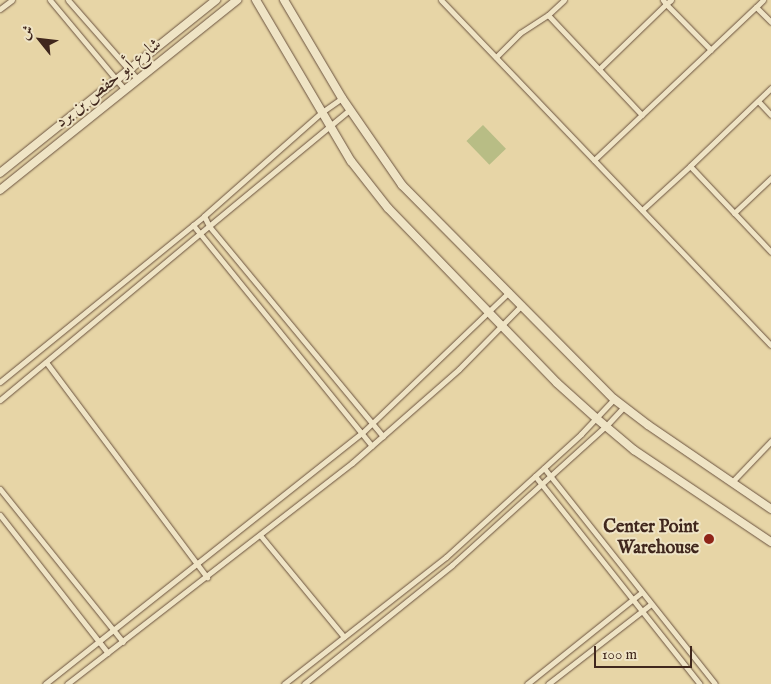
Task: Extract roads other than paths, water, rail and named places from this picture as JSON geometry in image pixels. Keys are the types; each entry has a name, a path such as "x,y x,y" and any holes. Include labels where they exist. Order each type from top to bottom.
{"main road":[{"name":"شارع أبو حفص بن برد","path":"0,173 216,0"},
{"name":"شارع أبو حفص بن برد","path":"0,190 237,0"},
{"path":"256,0 351,161 388,208 557,383 596,418 634,450 771,542"},
{"path":"284,0 349,110 402,186 614,399 771,510"}],"street":[{"path":"0,10 12,0"},
{"path":"50,0 126,90"},
{"path":"68,0 138,80"},
{"path":"496,57 520,33 548,16 564,0"},
{"path":"594,160 763,0"},
{"path":"445,1 496,57 771,345"},
{"path":"598,69 666,1 711,50"},
{"path":"756,7 771,22"},
{"path":"548,16 642,115"},
{"path":"642,210 771,88"},
{"path":"0,382 204,216 322,112 342,98"},
{"path":"758,101 771,114"},
{"path":"0,400 349,110"},
{"path":"690,166 771,252"},
{"path":"734,213 771,178"},
{"path":"204,216 209,226 383,436"},
{"path":"193,225 372,446"},
{"path":"45,684 362,433 487,311 509,292"},
{"path":"67,684 207,577 372,446 459,369 522,305"},
{"path":"46,362 207,577"},
{"path":"284,684 446,557 544,468 614,399"},
{"path":"304,684 452,565 606,426 624,407"},
{"path":"732,482 771,440"},
{"path":"544,468 715,684"},
{"path":"535,476 700,684"},
{"path":"0,489 123,642"},
{"path":"0,515 108,653"},
{"path":"260,535 344,637"},
{"path":"527,684 642,592"},
{"path":"548,684 651,604"}],"place":[{"name":"Center Point Warehouse","path":"709,539"}]}
